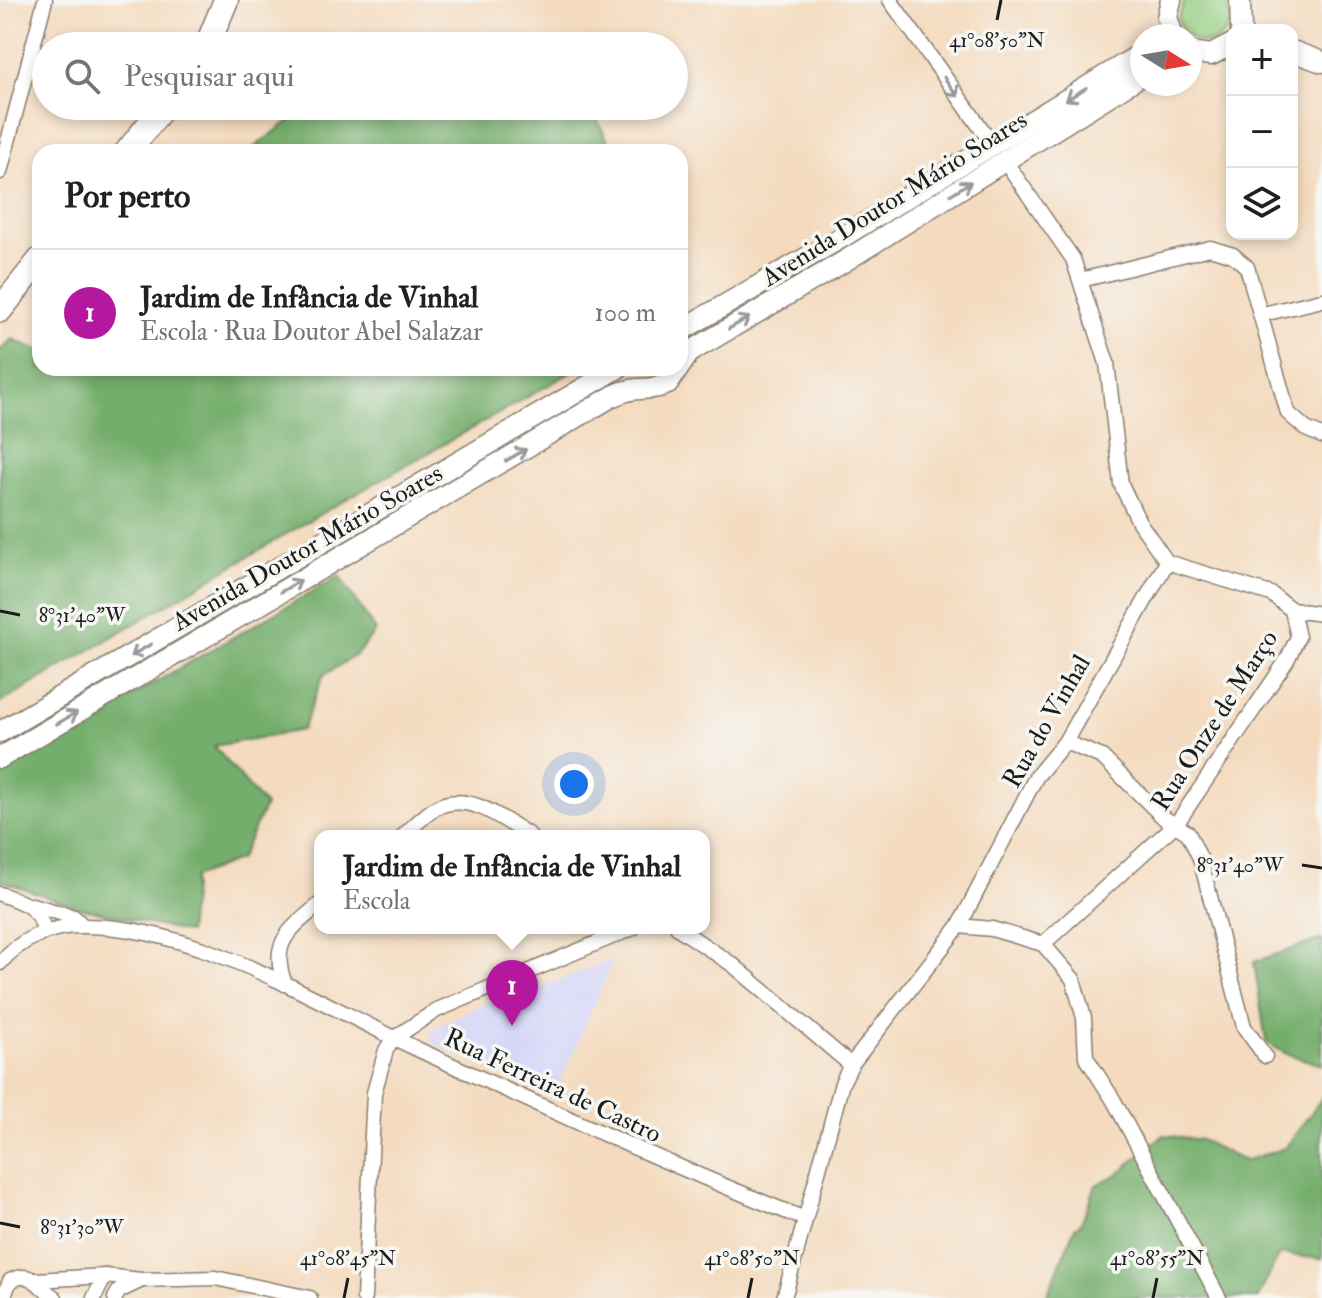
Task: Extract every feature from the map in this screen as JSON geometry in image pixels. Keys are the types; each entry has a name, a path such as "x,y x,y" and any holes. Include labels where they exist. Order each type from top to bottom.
{"main road":[{"path":"213,32 226,0"},
{"path":"1240,0 1243,8 1242,24"},
{"path":"1202,54 1211,55 1226,47"},
{"path":"1298,53 1322,62"},
{"name":"Avenida Doutor Mário Soares","path":"688,354 834,268 1130,61"},
{"name":"Avenida Doutor Mário Soares","path":"688,327 1130,82"},
{"path":"133,144 153,120"},
{"path":"0,310 32,270"},
{"name":"Avenida Doutor Mário Soares","path":"0,732 604,376"},
{"path":"633,376 642,386"},
{"name":"Avenida Doutor Mário Soares","path":"0,758 613,396 642,386 659,388 668,384 673,376"}],"street":[{"path":"37,32 45,0"},
{"path":"890,0 1061,237 1081,280 1107,363 1121,484 1139,522 1167,562 1271,594 1292,610 1322,614"},
{"path":"0,172 32,50"},
{"path":"1081,280 1210,248 1233,255 1247,267 1263,314 1288,413 1306,429 1322,436"},
{"path":"1263,314 1322,300"},
{"name":"Rua do Vinhal","path":"784,1298 842,1083 851,1065 959,926 1036,777 1065,742 1167,562"},
{"name":"Rua Onze de Março","path":"1043,944 1177,823 1287,660 1298,637 1292,610"},
{"path":"1065,742 1102,757 1164,818 1177,823 1188,833 1200,858 1244,1027 1265,1056"},
{"path":"410,830 438,807 459,803 479,805 520,830"},
{"path":"0,894 74,917 82,925"},
{"path":"32,905 41,914 45,932"},
{"path":"285,984 278,964 280,942 314,910"},
{"path":"0,963 30,938 82,925"},
{"name":"Rua Ferreira de Castro","path":"82,925 139,933 220,954 672,1166 805,1219"},
{"path":"959,926 1006,932 1043,944 1073,979 1084,1018 1086,1057 1114,1101 1219,1298"},
{"path":"364,1298 374,1093 386,1050 394,1038 437,1010 619,934"},
{"path":"687,934 733,965 851,1065"},
{"path":"3,1298 5,1281 23,1276 45,1292 105,1276 141,1280 215,1278 310,1298"},
{"path":"94,1298 105,1276"},
{"path":"115,1298 119,1291 141,1280"}],"shaded area":[{"path":"614,959 557,1090 548,1086 544,1094 432,1043 431,1034 437,1027 474,1008 507,993 511,999"}],"green space":[{"path":"1185,0 1225,0 1231,19 1220,37 1204,42 1202,24 1180,24 1178,18"},
{"path":"290,120 597,120 610,144 259,144"},
{"path":"12,339 32,348 32,376 565,376 322,513 0,703 0,351"},
{"path":"339,576 376,631 357,654 323,676 302,730 214,746 265,806 240,859 194,877 188,933 70,905 0,880 0,772"},
{"path":"1322,939 1322,1065 1285,1053 1266,1042 1254,962"},
{"path":"1322,1098 1322,1259 1279,1254 1258,1298 1046,1298 1096,1185 1118,1174 1164,1135 1201,1140 1244,1161 1285,1148"}],"place":[{"name":"Jardim de Infância de Vinhal","path":"512,1026"}]}
